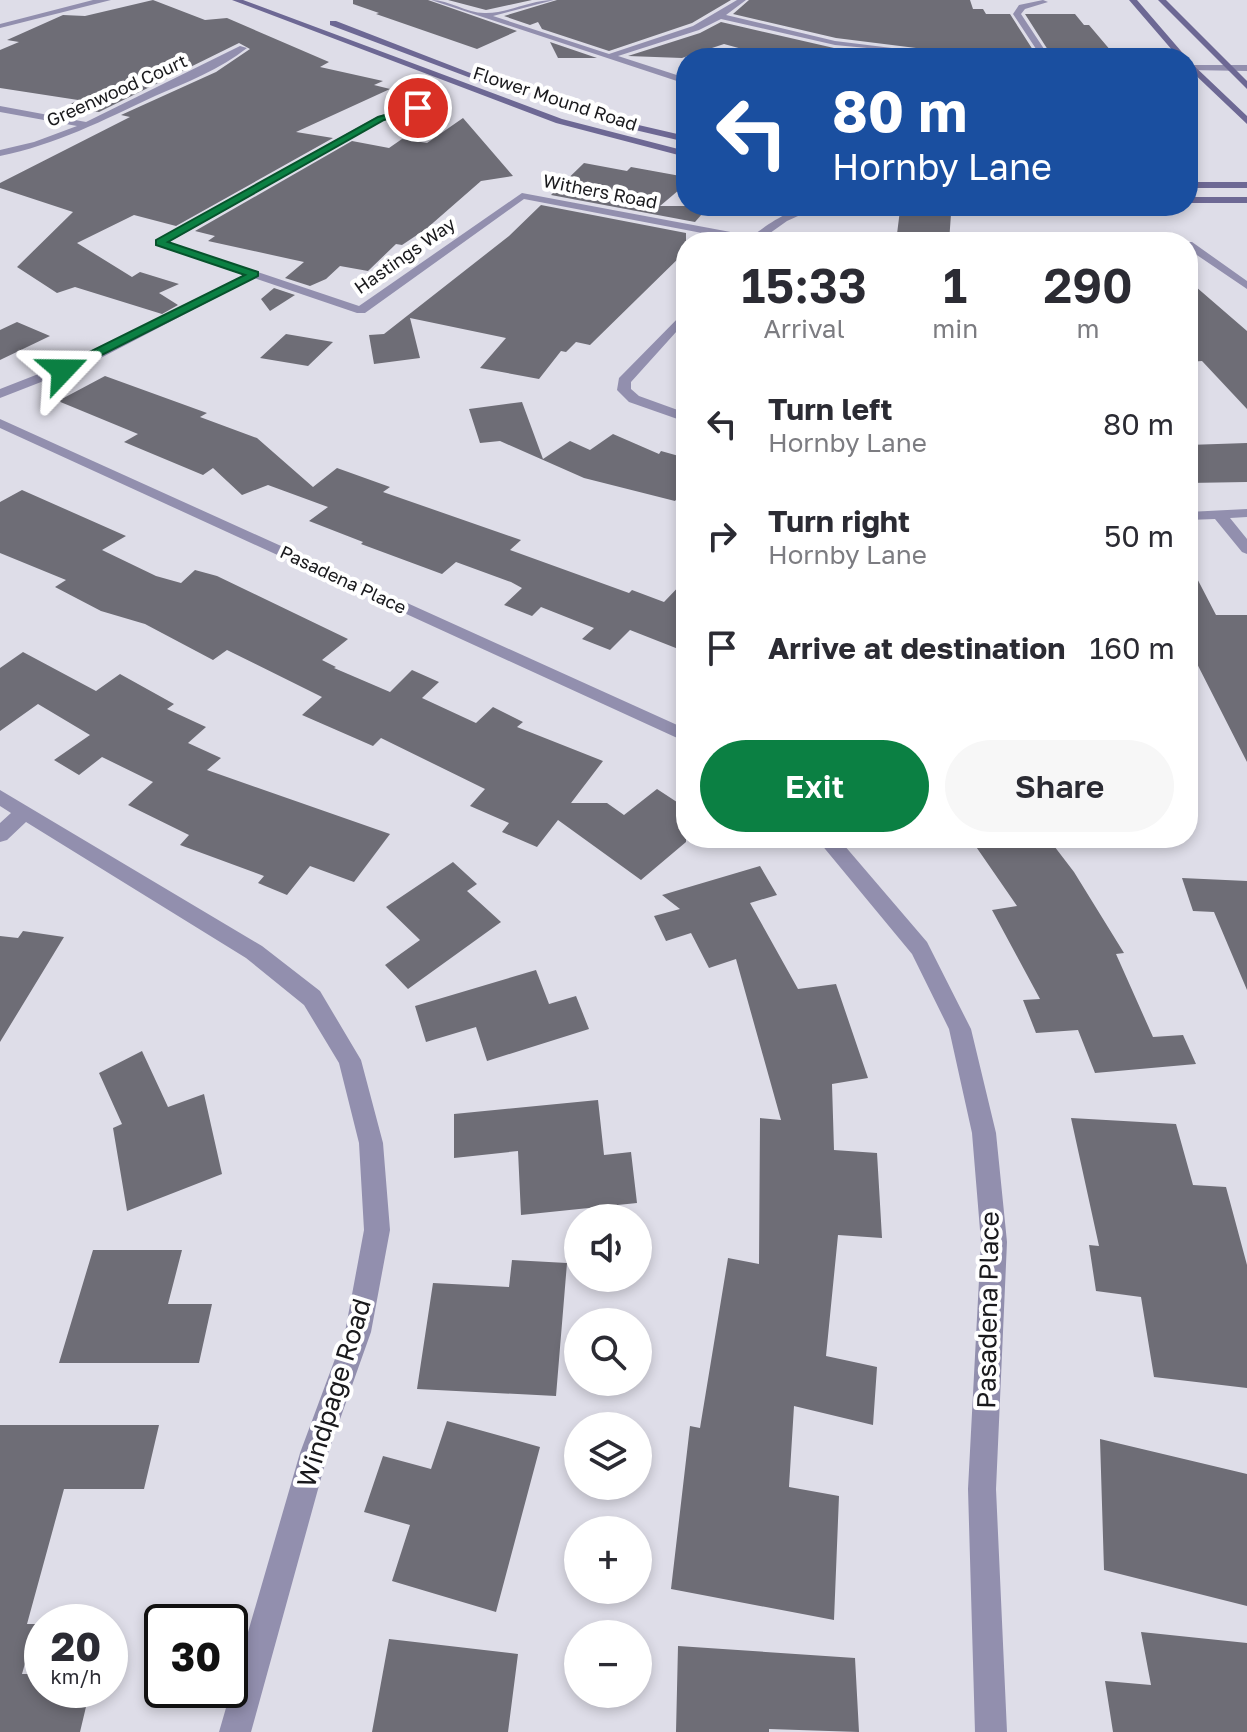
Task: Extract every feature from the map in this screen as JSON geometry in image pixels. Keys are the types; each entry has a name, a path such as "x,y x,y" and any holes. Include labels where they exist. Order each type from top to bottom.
{"main road":[{"name":"Flower Mound Road","path":"236,0 559,121 676,151"},
{"path":"1133,0 1174,48"},
{"path":"1162,0 1247,86"},
{"name":"Flower Mound Road","path":"324,19 503,87"},
{"path":"1198,74 1247,121"},
{"name":"Flower Mound Road","path":"594,117 676,137"},
{"path":"1198,185 1247,185"},
{"path":"1198,200 1247,200"}],"street":[{"path":"48,0 69,6 80,0"},
{"path":"0,26 69,6 107,0"},
{"path":"435,0 676,78"},
{"path":"484,16 550,0"},
{"path":"607,57 696,28 742,0"},
{"path":"1039,48 1017,14 1022,7 1044,2"},
{"path":"720,16 835,43 880,48"},
{"name":"Greenwood Court","path":"0,153 87,125 220,63 243,48"},
{"path":"1198,66 1247,68"},
{"path":"254,274 160,243 381,118 418,108"},
{"path":"0,109 87,125"},
{"name":"Hastings Way","path":"254,274 361,310 522,196"},
{"name":"Withers Road","path":"522,196 706,232"},
{"path":"765,232 790,216"},
{"path":"1198,251 1247,286"},
{"path":"0,394 91,358 254,274"},
{"path":"676,325 624,381 624,390 651,407 676,415"},
{"name":"Pasadena Place","path":"0,423 676,731"},
{"path":"1198,516 1247,513"},
{"path":"1220,515 1247,549"},
{"name":"Windpage Road","path":"0,797 254,952 312,998 350,1060 371,1143 377,1230 358,1332 314,1453 235,1732"},
{"path":"0,835 23,813"},
{"name":"Pasadena Place","path":"835,848 920,948 960,1029 984,1133 994,1242 982,1489 991,1732"}],"building":[{"path":"153,0 205,20 227,18 329,62 320,67 383,81 374,85 390,89 296,132 333,138 176,226 134,215 77,243 132,277 140,272 179,284 159,293 178,305 162,314 75,287 57,293 17,267 73,212 0,188 0,183 130,117 121,115 216,72 250,49 239,43 99,112 65,107 78,100 0,88 0,50 19,42 7,40 63,15 85,16"},
{"path":"353,0 428,0 517,31 477,49 376,14 379,13 353,4"},
{"path":"448,0 532,0 486,10"},
{"path":"557,0 731,0 692,23 609,51 542,29 538,22 530,25 504,16"},
{"path":"749,0 970,0 973,9 983,9 986,14 1010,14 1032,48 916,48 836,38 733,14"},
{"path":"1025,14 1075,14 1109,48 1047,48"},
{"path":"721,22 834,48 739,48 724,44 712,48 676,48 676,58 628,56 700,33"},
{"path":"550,42 597,58 558,58"},
{"path":"463,118 513,176 481,181 426,229 402,245 396,244 368,271 340,266 326,279 310,286 285,278 304,262 208,241 215,236 195,231 352,141 389,148 402,139 427,143"},
{"path":"584,163 627,171 631,167 676,175 676,192 660,206 676,206 676,216 700,216 695,222 551,195"},
{"path":"541,205 681,232 676,232 676,261 590,345 576,342 566,352 561,351 539,379 480,368 506,338 410,318 420,358 374,364 369,335 384,334 509,236"},
{"path":"899,216 951,216 950,232 897,232"},
{"path":"274,288 295,295 270,311 261,299"},
{"path":"1198,289 1247,331 1247,409 1202,361 1198,361"},
{"path":"17,322 50,336 0,360 0,330"},
{"path":"286,334 333,342 308,366 260,358"},
{"path":"105,376 207,413 200,417 257,438 313,487 337,468 390,487 383,492 521,540 510,550 629,593 632,590 664,602 676,589 676,648 630,630 610,650 582,639 594,628 541,607 532,616 504,605 522,588 511,582 456,562 442,574 361,544 363,542 309,521 328,507 268,485 242,495 213,468 203,475 124,442 138,434 58,401"},
{"path":"522,402 543,459 570,441 590,450 613,434 659,454 661,451 676,455 676,500 584,478 500,441 480,443 469,409"},
{"path":"1247,443 1247,482 1198,483 1198,445"},
{"path":"22,490 126,536 102,550 156,576 181,583 195,570 217,576 348,639 322,660 334,668 390,692 412,670 439,682 422,698 476,723 493,707 523,722 517,727 603,761 571,803 607,803 624,815 657,789 676,801 676,848 679,848 641,880 558,820 537,847 502,832 509,823 470,806 485,789 381,738 373,746 302,715 322,697 227,650 213,660 145,624 101,611 55,587 66,580 0,553 0,502"},
{"path":"1198,580 1216,615 1247,615 1247,762 1198,666"},
{"path":"23,652 96,691 120,674 174,704 167,709 206,727 188,743 221,758 207,770 390,834 354,882 310,866 287,895 258,883 264,876 180,845 189,835 128,805 153,782 102,757 79,775 54,760 90,735 38,704 0,731 0,668"},
{"path":"977,848 1056,848 1124,953 1116,954 1153,1037 1183,1035 1196,1064 1095,1073 1078,1030 1036,1033 1023,1000 1040,999 992,910 1017,906"},
{"path":"453,862 477,884 467,891 501,922 408,989 385,965 420,940 386,907"},
{"path":"760,866 777,895 750,903 798,989 836,984 868,1078 832,1084 834,1150 877,1153 882,1238 838,1235 826,1356 877,1367 873,1425 794,1406 789,1487 839,1496 834,1620 671,1589 690,1426 700,1428 728,1258 759,1264 760,1118 781,1120 736,959 709,968 691,933 666,941 654,916 680,909 662,895"},
{"path":"1182,878 1247,881 1247,990 1214,912 1193,911"},
{"path":"23,931 64,937 0,1042 0,936 18,938"},
{"path":"536,970 549,1004 576,996 589,1029 487,1061 476,1027 426,1042 415,1006"},
{"path":"142,1051 168,1107 204,1094 222,1174 127,1211 113,1128 122,1124 99,1073"},
{"path":"598,1100 604,1155 631,1152 637,1203 564,1204 564,1211 521,1215 518,1151 454,1158 454,1114"},
{"path":"1071,1118 1176,1124 1193,1185 1226,1187 1247,1265 1247,1388 1154,1377 1141,1297 1096,1291 1089,1245 1099,1246"},
{"path":"93,1250 182,1250 168,1304 212,1304 199,1363 59,1363"},
{"path":"512,1260 564,1263 556,1396 417,1389 433,1283 509,1287"},
{"path":"447,1421 540,1447 496,1612 392,1581 410,1525 364,1512 383,1456 431,1469"},
{"path":"0,1425 159,1425 144,1489 64,1489 32,1604 24,1604 24,1708 86,1708 80,1732 0,1732"},
{"path":"1100,1439 1247,1474 1247,1606 1104,1570"},
{"path":"1141,1632 1247,1643 1247,1732 1113,1732 1105,1681 1151,1685"},
{"path":"389,1639 518,1654 508,1732 372,1732"},
{"path":"678,1646 855,1658 859,1732 769,1729 769,1732 676,1732"}],"route":[{"path":"63,370 140,334 254,274 160,243 381,118 418,108"}]}
